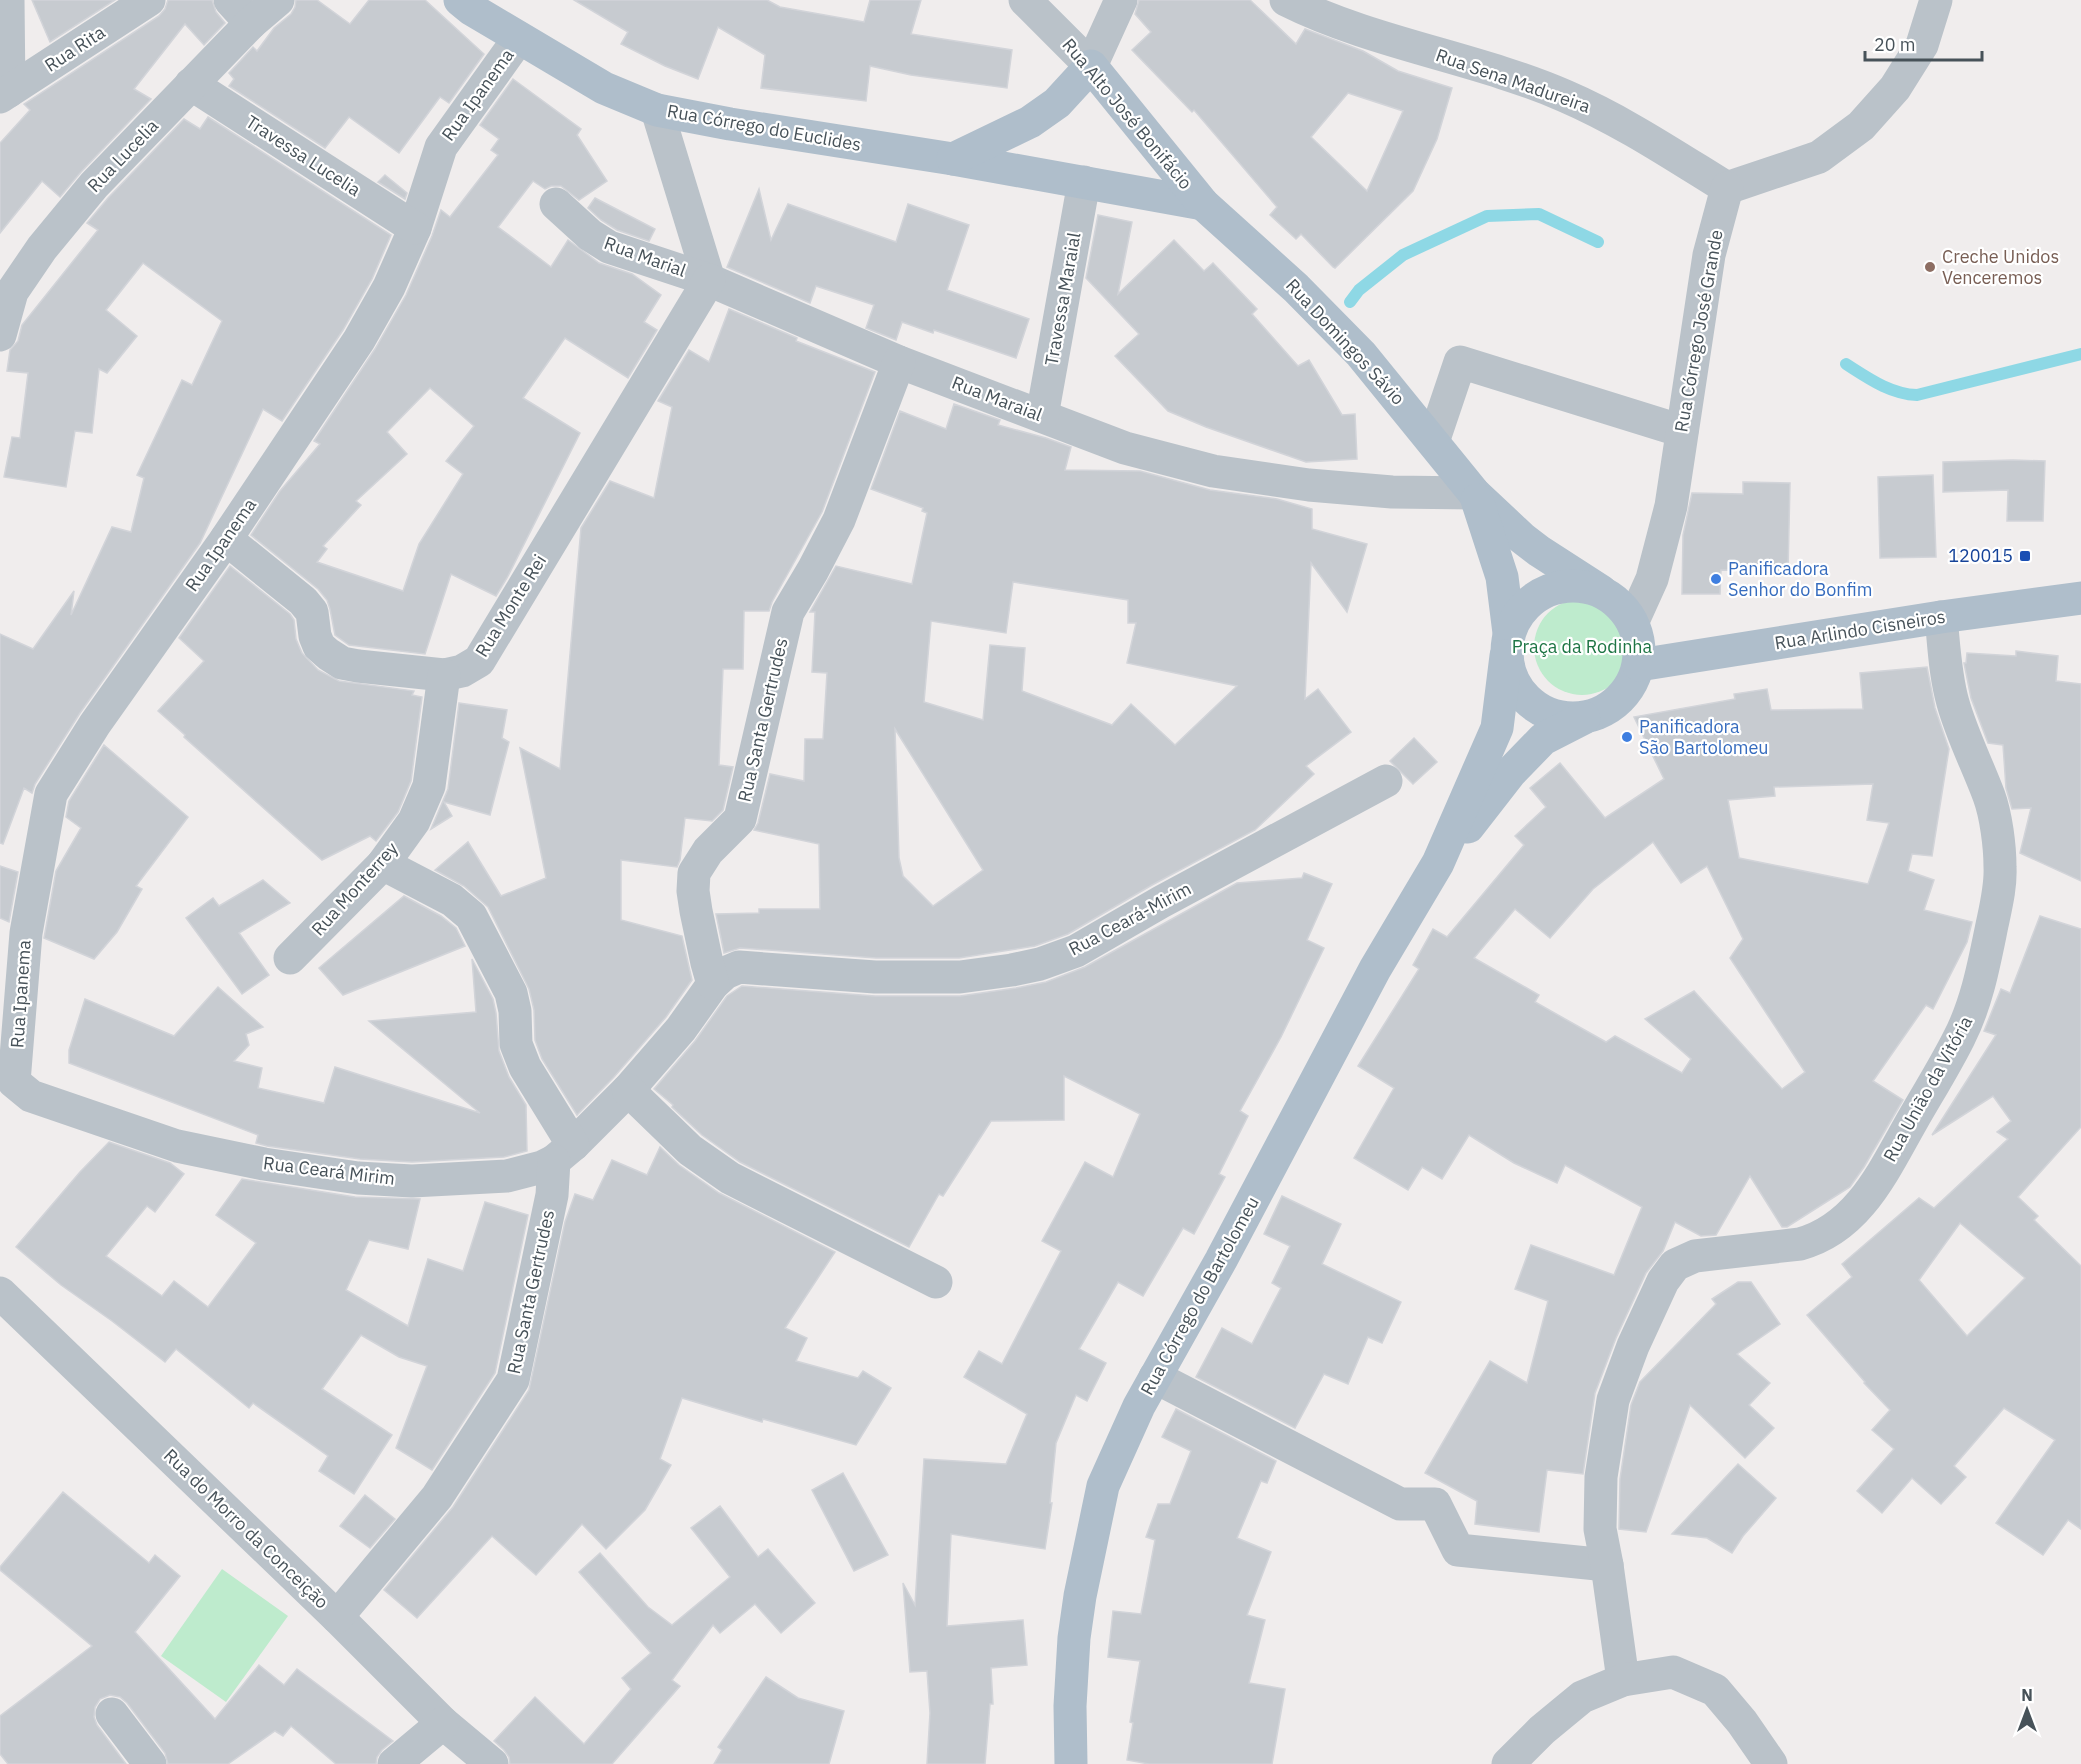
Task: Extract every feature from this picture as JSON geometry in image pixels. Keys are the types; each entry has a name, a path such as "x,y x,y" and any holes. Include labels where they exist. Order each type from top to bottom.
{"main road":[{"name":"Rua Córrego do Euclides","path":"460,0 471,9 604,88 657,110 730,124 953,159 1203,204"},
{"path":"953,159 1030,122 1057,103 1091,66"},
{"name":"Rua Alto José Bonifácio","path":"1091,66 1203,204"},
{"name":"Rua Domingos Sávio","path":"1203,204 1304,296 1361,354 1474,493 1530,545 1602,591"},
{"name":"Rua Domingos Sávio","path":"1474,493 1502,577 1508,645"},
{"path":"1580,585 1602,591 1620,604 1633,621 1640,643 1639,664 1632,684 1620,701 1603,712 1584,718 1563,718 1544,712 1524,698 1512,679 1508,645 1519,612 1537,596 1557,587 1580,585"},
{"name":"Rua Arlindo Cisneiros","path":"1639,664 2081,598"},
{"name":"Rua Córrego do Bartolomeu","path":"1071,1764 1070,1706 1074,1638 1080,1596 1103,1486 1139,1406 1221,1260 1375,969 1438,863 1497,728 1508,645"},
{"name":"Rua Córrego do Bartolomeu","path":"1438,863 1510,773 1543,739 1584,718"}],"street":[{"path":"4,94 8,0"},
{"name":"Rua Rita","path":"4,94 149,0"},
{"name":"Rua Lucelia","path":"0,335 12,292 42,248 94,185 191,84 241,11 278,0"},
{"name":"Rua Alto José Bonifácio","path":"1025,0 1091,66"},
{"path":"1091,66 1121,0"},
{"name":"Rua Sena Madureira","path":"1286,0 1309,12 1368,33 1491,70 1564,95 1614,119 1727,188"},
{"path":"1727,188 1819,157 1861,126 1895,88 1922,45 1936,0"},
{"name":"Rua Ipanema","path":"14,1082 26,933 51,794 95,724 226,539 359,340 389,287 415,228 441,147 519,38"},
{"name":"Travessa Lucelia","path":"191,84 415,228"},
{"path":"657,110 709,280"},
{"name":"Travessa Maraial","path":"1042,416 1084,182"},
{"name":"Rua Córrego José Grande","path":"1633,621 1652,579 1671,506 1709,255 1727,188"},
{"name":"Rua Marial","path":"556,204 590,235 609,247 709,280"},
{"name":"Rua Maraial","path":"709,280 899,362 1125,448 1213,471 1309,485 1368,490 1474,493"},
{"name":"Rua Monte Rei","path":"226,539 303,601 312,612 315,636 319,646 342,663 444,675 462,671 478,661 709,280"},
{"name":"Rua Santa Gertrudes","path":"713,984 696,911 693,891 694,873 708,851 740,819 788,612 839,520 899,362"},
{"path":"1433,442 1460,362 1682,431"},
{"name":"Rua União da Vitória","path":"1607,1565 1600,1529 1602,1477 1613,1400 1633,1346 1663,1281 1675,1265 1695,1256 1800,1244 1828,1233 1850,1217 1882,1174 1960,1037 1980,985 1998,895 2000,869 1989,798 1952,701 1941,618"},
{"name":"Rua Monterrey","path":"290,958 383,864 414,821 429,786 444,675"},
{"name":"Rua Ceará-Mirim","path":"713,984 725,973 739,968 875,977 960,977 1040,964 1076,951 1161,902 1386,781"},
{"path":"383,864 452,900 471,916 511,993 516,1044 564,1153"},
{"path":"713,984 681,1029 628,1090 690,1150 730,1178 936,1282"},
{"name":"Rua Ceará Mirim","path":"14,1082 32,1096 177,1146 358,1178 412,1181 507,1176 532,1170 564,1153 628,1090"},
{"name":"Rua Santa Gertrudes","path":"337,1617 437,1497 513,1380 552,1195 564,1153"},
{"name":"Rua do Morro da Conceição","path":"0,1293 337,1617 443,1724 492,1764"},
{"path":"1155,1377 1400,1504 1435,1504 1458,1550 1607,1565 1623,1680"},
{"path":"1508,1764 1542,1730 1582,1697 1623,1680 1673,1672 1715,1690 1742,1722 1771,1764"},
{"path":"112,1714 150,1764"},
{"path":"394,1764 443,1724"}],"green space":[{"name":"Praça da Rodinha","path":"1582,599 1600,603 1616,613 1626,629 1630,647 1626,665 1616,681 1600,691 1582,695 1564,691 1548,681 1538,665 1534,647 1538,629 1548,613 1564,603"},
{"path":"222,1569 288,1616 226,1702 161,1656"}],"building":[{"path":"32,0 115,0 50,42"},
{"path":"168,0 212,0 216,12 225,23 204,45 185,24 134,89 151,99 60,197 42,181 0,233 0,143 30,110 24,104 159,16"},
{"path":"296,0 317,0 350,24 369,0 425,0 484,54 449,103 440,97 399,153 349,117 325,148 229,86 234,79 229,73 253,47 257,51 274,28 291,14"},
{"path":"574,0 767,0 780,7 864,22 870,0 921,0 911,34 1012,50 1007,88 911,75 870,66 866,101 761,88 765,55 718,27 698,79 665,66 621,44 628,32"},
{"path":"1139,0 1250,0 1296,44 1305,29 1363,51 1398,71 1452,88 1437,139 1413,191 1335,268 1333,267 1301,234 1296,239 1270,215 1277,207 1194,110 1192,112 1132,50 1151,32 1135,14","holes":["1348,93 1403,111 1367,191 1311,137"]},
{"path":"513,79 581,129 577,135 607,181 579,200 561,186 551,186 545,189 533,181 498,227 551,267 568,240 599,263 632,274 661,295 644,322 657,330 628,378 565,338 523,398 580,433 496,596 451,574 425,654 349,645 335,635 327,600 318,589 251,535 280,491 320,444 314,441 375,349 406,295 441,210 450,217 498,155 491,150 499,139 480,125","holes":["430,388 474,426 446,461 463,474 419,544 403,591 317,562 327,549 323,546 361,505 356,501 407,454 387,432"]},
{"path":"208,117 391,235 372,279 343,330 282,421 263,409 200,543 80,713 35,784 32,793 24,788 3,844 0,843 0,634 33,649 74,591 71,615 112,527 131,532 144,478 137,475 182,380 192,385 222,321 143,263 106,310 137,336 107,373 99,369 92,433 75,431 66,487 4,477 12,437 20,438 28,373 7,371 10,350 18,341 22,325 98,230 87,223 108,198 184,119 200,129"},
{"path":"385,175 407,193 405,199 378,182"},
{"path":"759,189 771,240 788,204 896,242 908,204 969,225 947,290 1029,319 1016,358 934,330 933,333 902,322 896,340 866,328 874,305 816,286 810,303 727,267"},
{"path":"595,198 655,229 649,241 617,230 601,220 588,208"},
{"path":"1098,215 1132,222 1118,294 1174,240 1204,271 1213,263 1257,309 1252,314 1298,366 1309,360 1342,415 1355,414 1357,459 1306,462 1206,427 1168,411 1115,356 1139,334 1086,278"},
{"path":"729,309 797,338 796,341 875,372 822,512 769,611 744,611 743,669 723,669 719,765 733,767 723,810 712,821 685,818 680,860 677,867 621,860 621,920 682,936 692,980 666,1017 614,1077 577,1115 542,1059 535,1040 534,1010 529,989 488,907 464,886 435,870 468,842 501,896 546,878 520,748 560,769 581,528 610,481 654,498 672,407 658,401 689,350 709,362"},
{"path":"954,404 1000,420 998,425 1071,447 1065,470 1140,471 1210,490 1277,499 1312,509 1312,529 1367,544 1347,612 1311,563 1305,699 1318,689 1351,732 1306,766 1314,774 1255,830 1152,885 1068,934 1035,946 959,958 876,958 740,948 724,953 716,914 759,913 759,909 820,909 819,844 754,830 758,823 770,774 804,781 805,739 823,739 827,673 812,672 815,612 810,612 836,566 912,584 927,513 922,511 923,508 871,489 900,411 946,429","holes":["1013,582 1128,600 1128,623 1136,623 1127,663 1237,686 1175,745 1131,704 1112,725 1022,691 1025,648 990,645 983,720 924,702 931,621 1006,633","895,729 983,870 933,906 903,876 899,858"]},
{"path":"2045,461 2043,521 2007,521 2008,490 1943,492 1943,462"},
{"path":"1933,475 1936,557 1880,558 1878,477"},
{"path":"1743,482 1790,483 1788,571 1721,570 1720,594 1682,594 1683,535 1692,493 1743,494"},
{"path":"230,566 290,614 294,620 296,639 302,653 318,670 339,681 414,691 412,695 422,697 411,781 398,812 376,841 370,836 322,860 158,711 204,661 179,638"},
{"path":"2016,651 2058,656 2056,681 2081,684 2081,881 2020,853 2031,808 2012,809 2006,788 2003,745 1988,743 1971,698 1964,663 1966,663 1967,653 2016,656"},
{"path":"1927,667 1935,708 1949,749 1932,856 1912,854 1908,871 1934,880 1924,910 1972,922 1967,942 1933,1009 1926,1005 1873,1081 1903,1100 1850,1187 1787,1227 1782,1227 1750,1176 1716,1235 1701,1236 1675,1222 1663,1251 1646,1273 1616,1338 1595,1393 1583,1474 1547,1470 1539,1532 1475,1524 1477,1501 1425,1473 1490,1361 1527,1383 1548,1301 1515,1289 1531,1245 1614,1275 1642,1207 1565,1165 1557,1183 1514,1163 1469,1135 1442,1179 1422,1167 1408,1190 1354,1158 1394,1088 1358,1066 1419,969 1413,965 1433,929 1447,937 1524,845 1515,836 1546,807 1530,788 1560,763 1605,818 1664,779 1634,717 1735,699 1734,694 1767,689 1771,710 1863,709 1860,673","holes":["1873,784 1867,820 1889,823 1868,884 1739,858 1728,800 1775,796 1774,787","1653,842 1681,883 1707,866 1743,939 1730,958 1805,1072 1782,1089 1694,991 1645,1019 1691,1059 1682,1073 1615,1036 1606,1042 1535,1002 1539,995 1474,958 1515,909 1550,938 1593,889"]},
{"path":"459,703 507,710 502,738 509,742 490,815 444,802 452,816 431,829 448,789"},
{"path":"1414,738 1437,762 1413,784 1390,761"},
{"path":"104,745 188,817 136,886 142,889 117,932 94,959 44,938 56,871 81,828 66,817 69,801"},
{"path":"0,866 18,872 9,922 0,918"},
{"path":"1304,873 1332,884 1307,940 1324,948 1281,1037 1240,1111 1248,1116 1219,1174 1225,1177 1194,1234 1183,1228 1143,1296 1118,1282 1079,1349 1106,1363 1087,1401 1076,1395 1056,1443 1050,1503 1052,1503 1045,1549 951,1534 947,1626 1023,1620 1027,1665 991,1668 993,1704 990,1704 985,1764 927,1764 930,1713 927,1671 910,1672 903,1583 915,1605 924,1459 1006,1464 1027,1414 964,1377 979,1351 1002,1364 1061,1251 1042,1241 1085,1162 1113,1177 1140,1114 1064,1076 1064,1120 991,1121 943,1196 939,1194 909,1247 740,1162 702,1135 654,1089 695,1041 727,996 742,986 875,996 960,996 1046,982 1085,967 1237,883 1302,878"},
{"path":"263,880 290,903 239,933 269,975 242,994 186,918 213,898 219,906"},
{"path":"404,896 441,916 456,928 465,946 343,995 319,968"},
{"path":"2040,916 2081,929 2081,1127 2018,1197 2038,1216 2034,1220 2081,1266 2081,1529 2068,1520 2043,1555 1996,1523 2055,1440 2004,1408 1954,1466 1966,1477 1941,1504 1912,1478 1882,1513 1857,1491 1894,1449 1872,1430 1890,1410 1864,1383 1807,1315 1852,1277 1842,1264 1919,1198 1934,1208 2008,1139 1997,1132 2011,1121 1993,1096 1932,1135 1996,1035 1984,1031 2001,989 2010,993","holes":["1960,1223 2025,1278 1967,1336 1919,1280"]},
{"path":"472,959 493,999 499,1051 509,1077 526,1105 527,1151 504,1157 412,1162 360,1159 267,1146 256,1143 258,1135 69,1063 69,1050 85,999 174,1036 218,987 263,1027 246,1034 249,1045 234,1061 262,1068 258,1088 324,1103 335,1067 480,1113 369,1021 476,1012"},
{"path":"109,1142 170,1163 184,1174 155,1212 147,1206 106,1256 162,1296 174,1281 208,1307 256,1243 216,1215 242,1179 355,1197 420,1199 408,1249 369,1240 346,1290 408,1326 428,1259 463,1271 485,1202 528,1215 495,1373 432,1470 396,1448 427,1366 399,1357 361,1335 322,1389 392,1435 354,1494 319,1471 328,1456 253,1403 249,1408 176,1349 165,1362 61,1285 16,1247 80,1172"},
{"path":"660,1147 679,1165 719,1193 835,1252 785,1328 807,1338 796,1361 858,1378 863,1371 891,1388 856,1445 763,1419 762,1422 682,1398 660,1459 671,1465 645,1510 606,1549 582,1524 536,1575 492,1536 417,1618 384,1590 453,1507 529,1390 565,1222 575,1194 593,1200 612,1160 647,1175"},
{"path":"1282,1196 1341,1224 1322,1264 1401,1302 1382,1343 1368,1337 1348,1384 1324,1374 1295,1428 1196,1377 1222,1328 1252,1344 1281,1288 1272,1283 1290,1246 1264,1234"},
{"path":"1738,1282 1751,1282 1780,1324 1737,1354 1770,1383 1749,1405 1774,1428 1745,1458 1690,1405 1646,1532 1619,1529 1620,1479 1631,1405 1640,1382 1716,1304 1712,1299"},
{"path":"1176,1409 1276,1461 1267,1483 1261,1481 1237,1538 1271,1552 1247,1615 1265,1620 1249,1683 1285,1689 1272,1764 1149,1764 1127,1760 1133,1723 1130,1722 1140,1661 1108,1657 1113,1611 1141,1614 1155,1540 1146,1537 1158,1504 1170,1504 1191,1451 1162,1437"},
{"path":"1738,1464 1776,1498 1743,1536 1732,1553 1707,1538 1672,1534"},
{"path":"843,1473 888,1555 854,1571 812,1490"},
{"path":"63,1492 149,1563 155,1555 180,1576 135,1632 215,1719 259,1665 284,1685 297,1669 393,1741 382,1750 377,1757 376,1764 336,1764 291,1726 283,1736 275,1731 228,1764 168,1764 165,1753 127,1703 120,1697 110,1695 100,1699 95,1707 94,1717 97,1725 126,1764 8,1764 0,1754 0,1716 92,1646 0,1570 0,1567"},
{"path":"365,1495 395,1519 370,1548 340,1526"},
{"path":"720,1506 758,1557 768,1549 815,1603 781,1633 755,1604 720,1633 713,1625 672,1680 680,1686 612,1764 510,1764 509,1757 494,1741 535,1697 584,1744 631,1689 622,1678 651,1653 579,1572 600,1553 648,1607 672,1625 730,1577 691,1528"},
{"path":"766,1677 798,1698 844,1711 829,1764 714,1764 722,1750 718,1747"}],"waterway":[{"path":"1350,302 1359,290 1403,255 1487,216 1539,214 1598,242"},
{"path":"1846,364 1888,388 1917,395 2081,354"}],"place":[{"name":"Creche Unidos Venceremos","path":"1930,267"},
{"name":"120015","path":"2025,556"},
{"name":"Panificadora Senhor do Bonfim","path":"1716,579"},
{"name":"Panificadora São Bartolomeu","path":"1627,737"}]}
